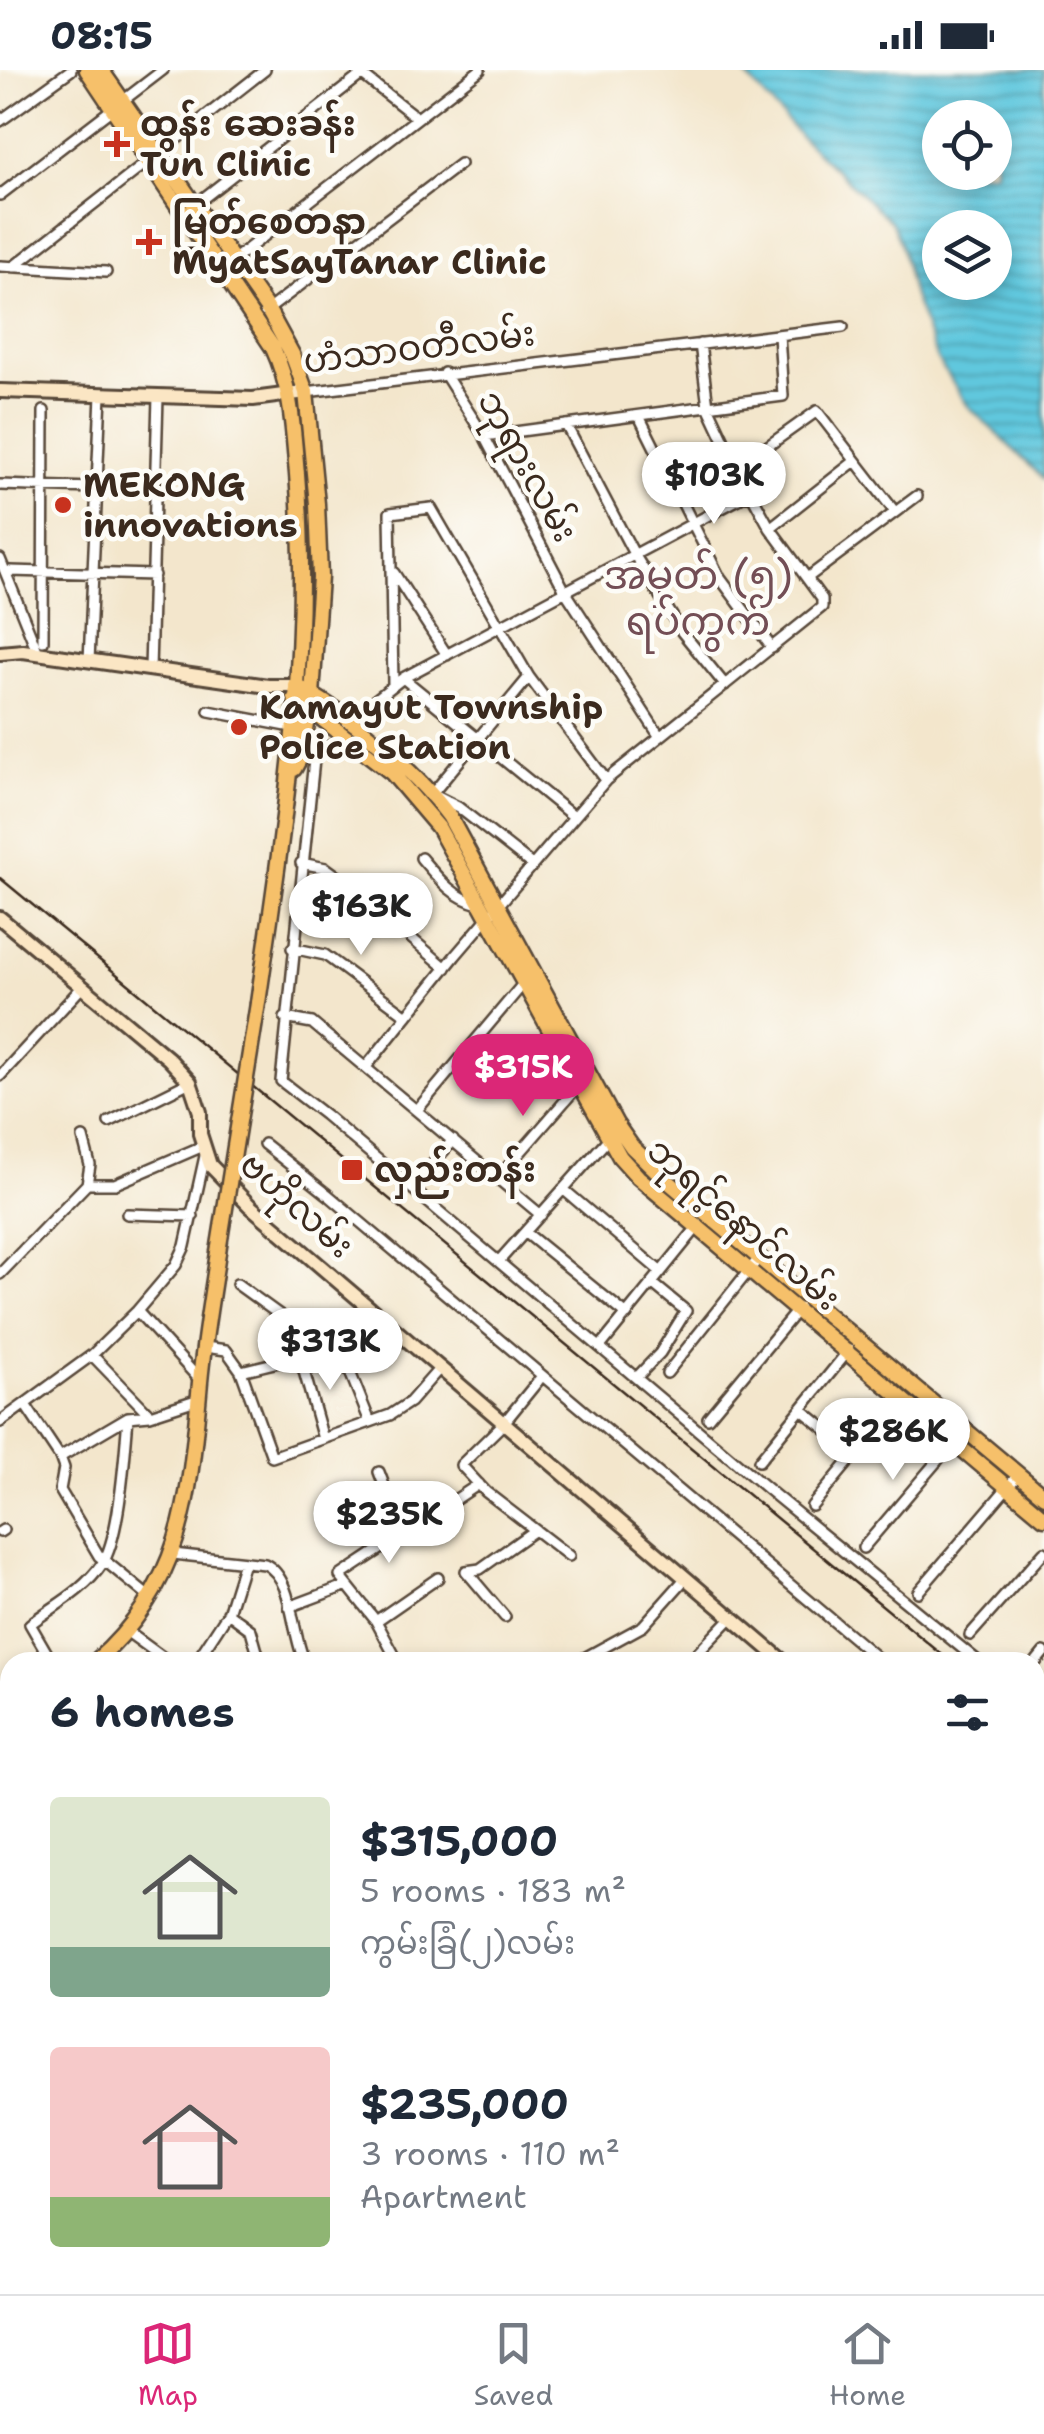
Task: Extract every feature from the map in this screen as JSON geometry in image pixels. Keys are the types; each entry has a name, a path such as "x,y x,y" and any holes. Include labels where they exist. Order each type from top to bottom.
{"main road":[{"path":"87,70 117,105 152,157 184,217 280,364 290,393 302,540 291,774 218,1252 200,1380 191,1485 173,1554 149,1597 104,1652"},
{"path":"100,70 117,105"},
{"path":"152,157 194,204 268,310 292,354 306,392 320,577 308,752 291,774"},
{"name":"ဟံသာဝတီလမ်း","path":"0,391 253,399 306,392"},
{"path":"0,653 40,647 89,660 295,692"},
{"name":"ဘုရင့်နောင်လမ်း","path":"295,692 347,722 399,761 432,794 449,816 499,905 525,977"},
{"name":"ဘုရင့်နောင်လမ်း","path":"311,701 392,773 438,827 488,919 557,1029 608,1139 638,1177 703,1221 754,1264 807,1298 902,1398 1007,1488 1042,1512"},
{"path":"308,752 356,743"},
{"path":"0,918 169,1058 190,1082"},
{"name":"ဗဟိုလမ်း","path":"190,1082 210,1165 250,1206 772,1652"},
{"name":"ဘုရင့်နောင်လမ်း","path":"585,1088 632,1147 703,1221"},
{"name":"ဘုရင့်နောင်လမ်း","path":"754,1264 796,1310 964,1429 1044,1496"}],"street":[{"path":"0,121 71,70"},
{"path":"0,195 164,70"},
{"path":"13,266 265,70"},
{"path":"232,260 480,70"},
{"path":"184,217 194,204 359,72 417,118"},
{"path":"254,320 460,164"},
{"path":"0,266 106,272"},
{"name":"ဟံသာဝတီလမ်း","path":"306,392 843,327"},
{"path":"484,436 784,396 779,334"},
{"path":"366,1068 606,780 822,607 822,599 770,528 750,493 708,406 700,344"},
{"name":"ဘုရားလမ်း","path":"444,374 484,436 564,591 660,737"},
{"path":"89,660 102,394"},
{"path":"150,669 158,396"},
{"path":"40,647 44,411"},
{"path":"737,468 815,412 820,413 895,512"},
{"path":"639,416 720,578 772,648"},
{"path":"566,425 634,554 682,632 725,685"},
{"path":"770,528 855,461"},
{"path":"0,485 156,490"},
{"path":"347,722 393,684 750,493"},
{"path":"807,578 916,496"},
{"path":"393,684 390,513 431,508 529,676 606,780"},
{"path":"0,558 40,647"},
{"path":"392,570 446,655"},
{"path":"10,571 154,575"},
{"path":"529,676 432,794 458,807 532,865"},
{"path":"404,678 574,817"},
{"path":"209,712 292,727"},
{"path":"308,752 281,1081 967,1652"},
{"path":"420,858 449,889 480,904"},
{"path":"301,863 326,868 446,968"},
{"path":"292,948 325,955 406,1016"},
{"path":"416,1110 525,977"},
{"path":"0,1076 83,986"},
{"path":"285,1018 312,1023 541,1215"},
{"path":"109,1122 190,1082"},
{"path":"498,1178 585,1088"},
{"path":"0,1274 87,1184 90,1165 82,1138"},
{"path":"500,1262 608,1139"},
{"path":"412,1188 453,1140"},
{"path":"264,1144 870,1652"},
{"path":"87,1184 114,1184 204,1150"},
{"path":"0,1422 92,1355 176,1265 184,1250 204,1150"},
{"path":"563,1189 661,1272"},
{"path":"128,1214 192,1216"},
{"path":"600,1347 703,1221"},
{"path":"525,1232 627,1315"},
{"path":"667,1373 754,1264"},
{"path":"636,1378 660,1353 686,1311 652,1283"},
{"path":"237,1284 328,1350"},
{"path":"708,1418 807,1298"},
{"path":"137,1311 200,1380"},
{"path":"240,1371 328,1350 386,1324"},
{"path":"340,1346 370,1422"},
{"path":"759,1461 852,1346"},
{"path":"205,1347 226,1350 240,1371 270,1457 390,1415 410,1402 439,1369"},
{"path":"92,1355 150,1415"},
{"path":"300,1357 324,1439"},
{"path":"542,1376 503,1424 461,1465 478,1484 569,1556"},
{"path":"812,1506 902,1398"},
{"path":"60,1457 128,1417 150,1415 199,1399"},
{"path":"26,1406 60,1457 64,1468 60,1490 104,1562 149,1597"},
{"path":"801,1409 855,1453"},
{"path":"46,1652 30,1624 68,1600 104,1562 120,1500 128,1417"},
{"path":"863,1548 964,1429"},
{"path":"380,1472 387,1494 417,1525"},
{"path":"918,1592 1018,1475"},
{"path":"393,1652 376,1621 340,1576 478,1484"},
{"path":"504,1617 466,1571 480,1569 535,1530"},
{"path":"970,1635 1044,1552"},
{"path":"173,1554 265,1564 275,1569 284,1583 300,1652"},
{"path":"203,1652 228,1613 244,1562"},
{"path":"376,1621 438,1578"},
{"path":"595,1652 643,1626 684,1580"},
{"path":"289,1607 346,1586"},
{"path":"228,1613 251,1630 257,1652"},
{"path":"699,1652 731,1618"},
{"path":"125,1630 155,1652"}],"water":[{"path":"741,70 1044,70 1044,479 968,406 937,359 892,223 802,138"}],"railway":[{"path":"0,878 939,1652"}],"place":[{"name":"ထွန်း ဆေးခန်း Tun Clinic","path":"117,144"},
{"name":"မြတ်စေတနာ MyatSayTanar Clinic","path":"149,242"},
{"name":"MEKONG innovations","path":"63,505"},
{"name":"Kamayut Township Police Station","path":"239,727"},
{"name":"လှည်းတန်း","path":"352,1170"}],"district":[{"name":"အမှတ် (၅) ရပ်ကွက်","path":"698,598"}]}
